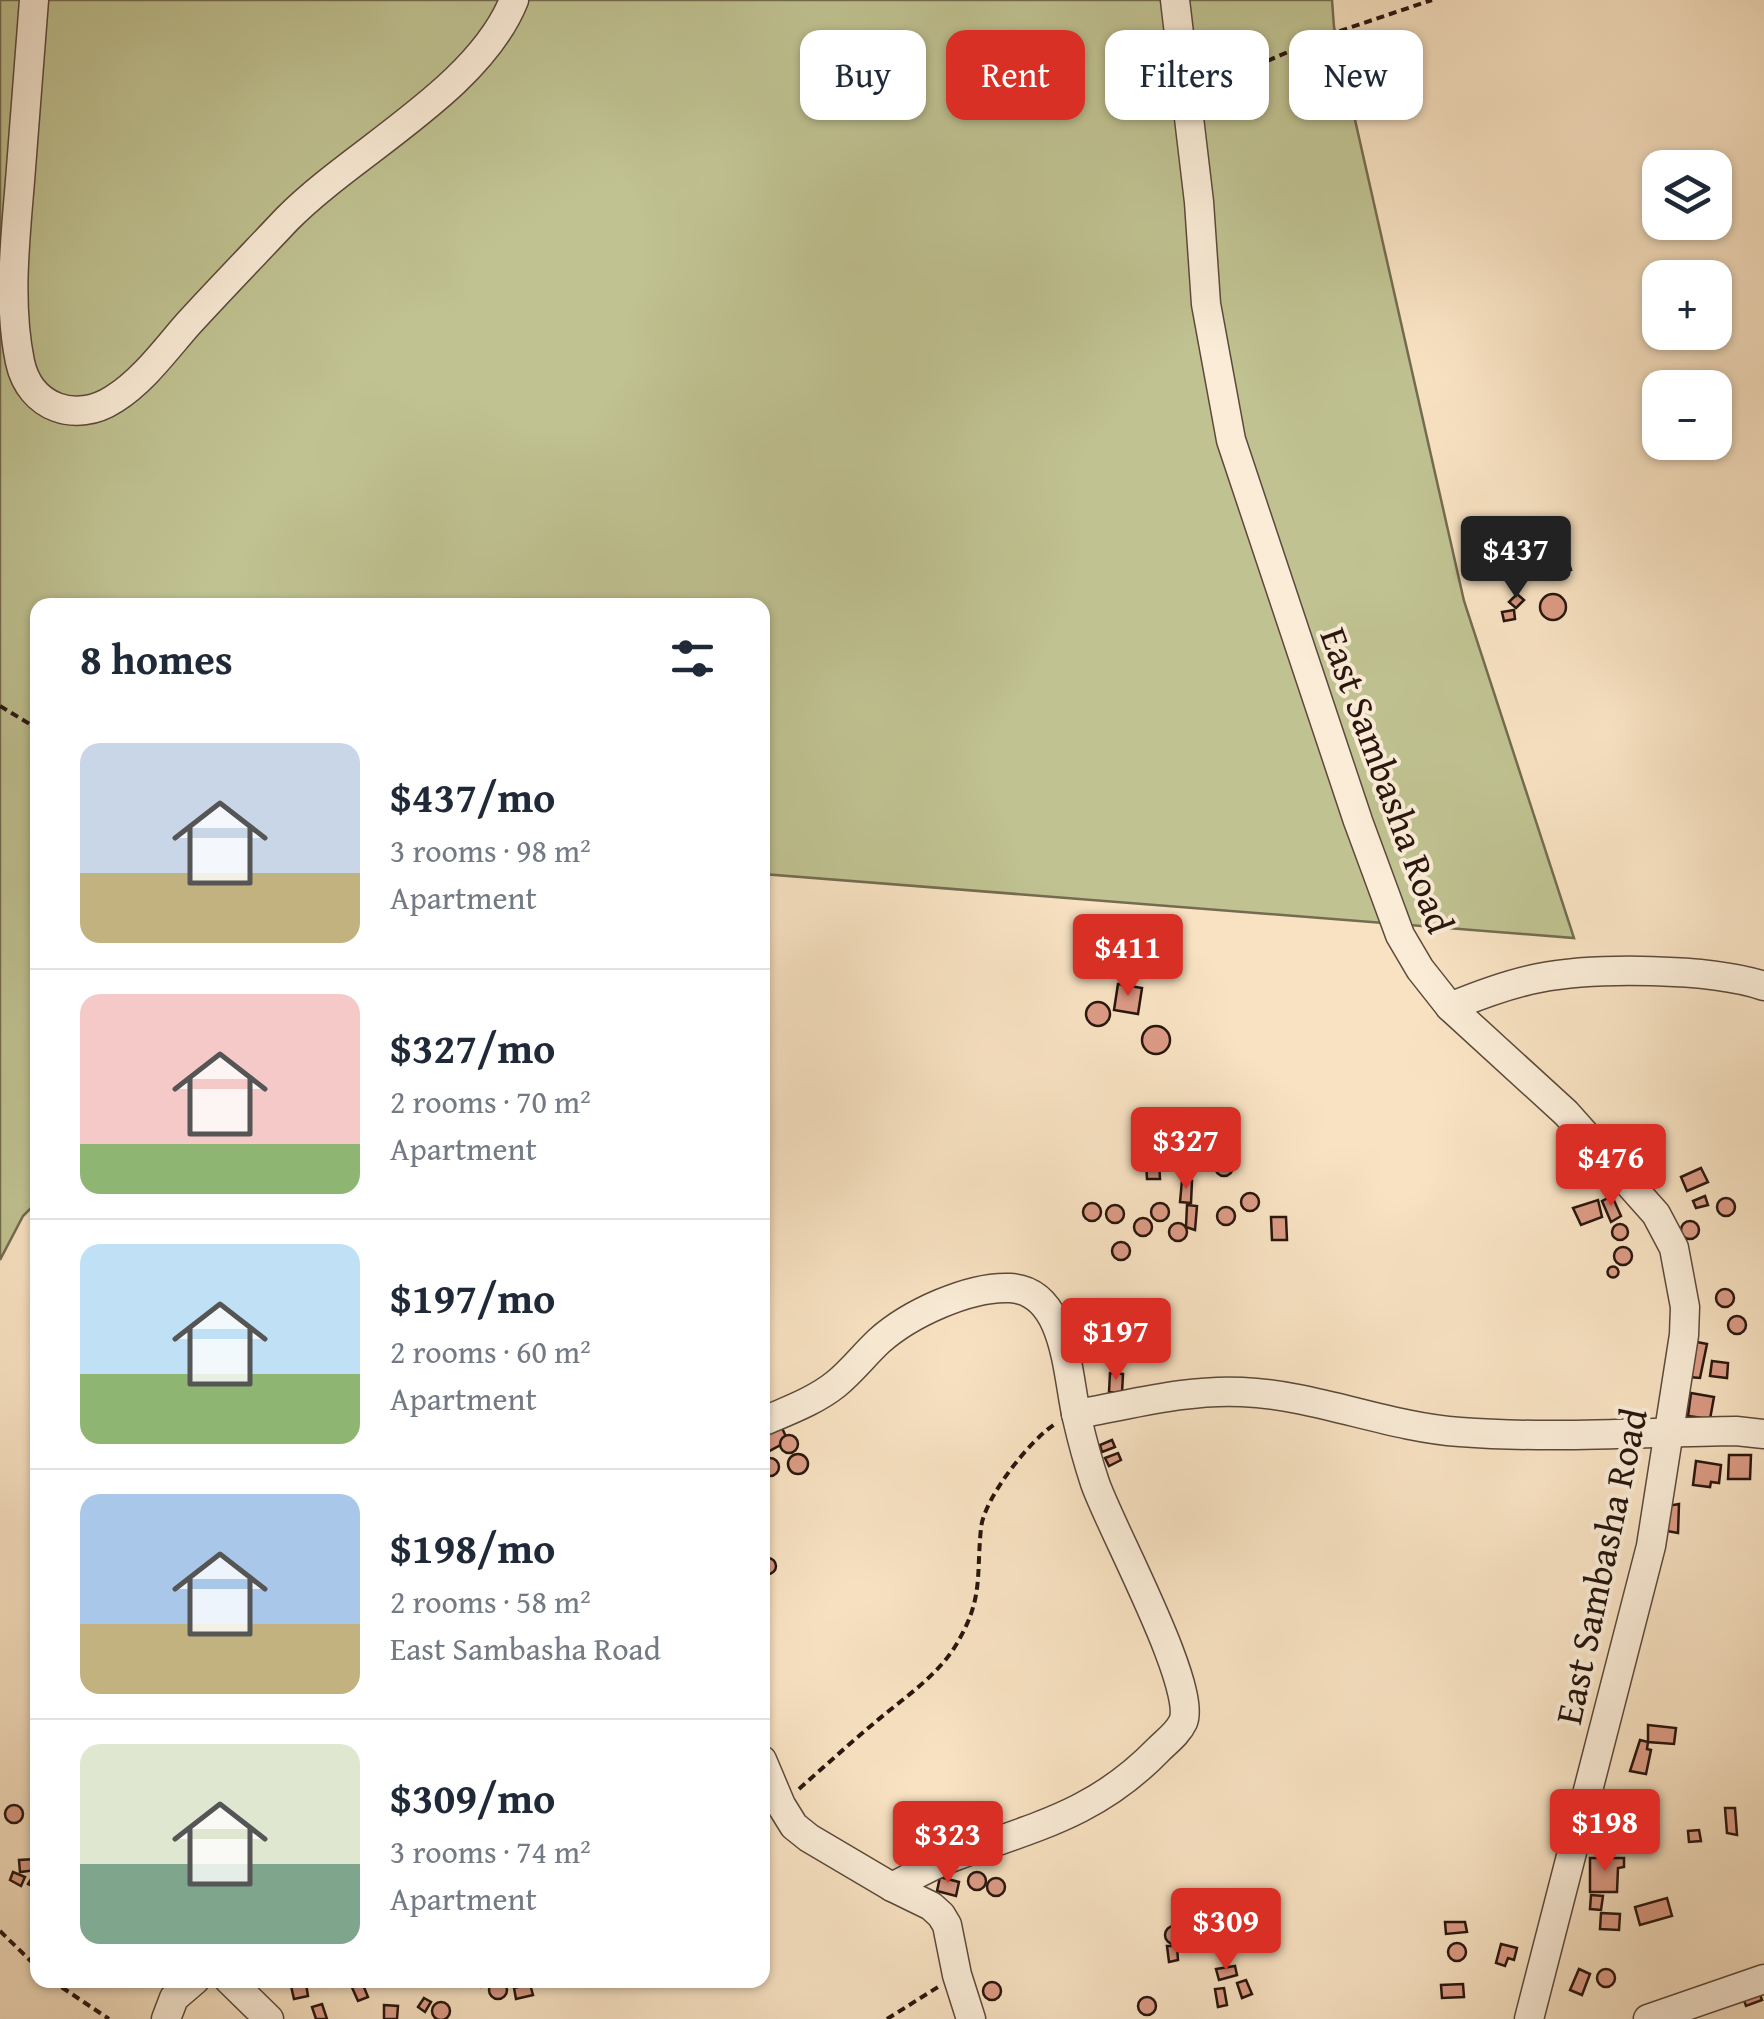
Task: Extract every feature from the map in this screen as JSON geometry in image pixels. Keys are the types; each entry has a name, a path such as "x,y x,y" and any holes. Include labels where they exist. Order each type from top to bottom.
{"street":[{"path":"34,0 16,228 14,309 21,366 35,394 54,409 90,410 114,399 154,363 292,214 449,84 507,17 514,0"},
{"name":"East Sambasha Road","path":"1175,0 1179,30"},
{"name":"East Sambasha Road","path":"1189,120 1206,304 1231,440 1358,822 1400,934 1420,969 1450,1007 1566,1112 1656,1214 1674,1248 1685,1307 1652,1546 1532,2018"},
{"path":"1450,1007 1496,988 1570,974 1683,972 1764,986"},
{"path":"770,1418 834,1386 880,1340 910,1318 952,1299 1005,1288 1027,1290 1056,1324 1100,1496 1171,1658 1182,1695 1184,1720 1112,1792 1044,1827 948,1859 892,1887"},
{"path":"1076,1414 1244,1392 1397,1425 1456,1432 1764,1434"},
{"path":"770,1779 781,1806 808,1838 931,1906 940,1915 951,1940 971,2019"},
{"path":"1648,2019 1764,1979"},
{"path":"166,2019 174,1998 185,1988"},
{"path":"237,1988 269,2019"}],"path":[{"path":"1269,60 1322,37 1432,0"},
{"path":"0,706 30,724"},
{"path":"781,1806 948,1657 965,1630 978,1597 985,1513 1007,1476 1038,1437 1076,1414"},
{"path":"0,1931 30,1960"},
{"path":"887,2019 957,1975"},
{"path":"63,1988 109,2019"}],"green space":[{"path":"0,0 1332,0 1335,30 1289,30 1289,120 1355,120 1464,601 1574,938 770,875 770,598 30,598 30,1209 0,1260"}],"building":[{"path":"1543,552 1552,561 1543,570 1534,561"},
{"path":"1567,557 1571,570 1560,573 1556,561"},
{"path":"1517,594 1524,600 1516,608 1509,602"},
{"path":"1553,594 1562,598 1566,607 1562,616 1553,620 1544,616 1540,607 1544,598"},
{"path":"1514,610 1515,619 1504,621 1502,612"},
{"path":"1118,984 1142,988 1138,1014 1114,1010"},
{"path":"1098,1002 1107,1005 1107,1023 1098,1026 1089,1023 1086,1014 1089,1005"},
{"path":"1156,1026 1166,1030 1170,1040 1166,1050 1156,1054 1146,1050 1142,1040 1146,1030"},
{"path":"1224,1158 1233,1167 1224,1176 1215,1167"},
{"path":"1146,1161 1159,1161 1160,1179 1147,1179"},
{"path":"1701,1168 1708,1182 1687,1191 1681,1177"},
{"path":"1182,1180 1192,1181 1191,1203 1180,1202"},
{"path":"1250,1193 1259,1202 1250,1211 1241,1202"},
{"path":"1612,1196 1621,1216 1611,1222 1602,1201"},
{"path":"1705,1196 1708,1205 1696,1208 1693,1201"},
{"path":"1726,1198 1735,1207 1726,1216 1717,1207"},
{"path":"1598,1200 1602,1217 1581,1225 1573,1208"},
{"path":"1092,1203 1101,1212 1092,1221 1083,1212"},
{"path":"1160,1203 1169,1212 1160,1221 1151,1212"},
{"path":"1115,1205 1124,1214 1115,1223 1106,1214"},
{"path":"1187,1205 1197,1206 1195,1230 1186,1227"},
{"path":"1226,1207 1235,1216 1226,1225 1217,1216"},
{"path":"1271,1217 1286,1217 1287,1240 1272,1240"},
{"path":"1143,1218 1152,1227 1143,1236 1134,1227"},
{"path":"1690,1221 1699,1230 1690,1239 1681,1230"},
{"path":"1178,1223 1187,1232 1178,1241 1169,1232"},
{"path":"1620,1224 1628,1232 1620,1240 1612,1232"},
{"path":"1121,1242 1130,1251 1121,1260 1112,1251"},
{"path":"1623,1247 1632,1256 1623,1265 1614,1256"},
{"path":"1613,1266 1619,1272 1613,1278 1607,1272"},
{"path":"1725,1289 1734,1298 1725,1307 1716,1298"},
{"path":"1737,1316 1746,1325 1737,1334 1728,1325"},
{"path":"1692,1341 1707,1344 1700,1378 1689,1377"},
{"path":"1712,1361 1728,1363 1727,1378 1710,1376"},
{"path":"1110,1373 1123,1374 1122,1393 1109,1392"},
{"path":"1691,1393 1714,1397 1710,1419 1688,1416"},
{"path":"782,1428 788,1441 770,1451 770,1430"},
{"path":"789,1435 798,1444 789,1453 780,1444"},
{"path":"1112,1440 1115,1447 1102,1452 1100,1445"},
{"path":"1118,1453 1121,1460 1109,1466 1105,1458"},
{"path":"798,1454 808,1464 798,1474 788,1464"},
{"path":"1729,1455 1751,1455 1750,1479 1728,1479"},
{"path":"770,1458 779,1467 770,1476"},
{"path":"1696,1461 1721,1465 1719,1483 1711,1482 1710,1487 1693,1485"},
{"path":"1679,1504 1678,1533 1667,1531 1667,1506"},
{"path":"1648,1725 1676,1728 1674,1744 1648,1742"},
{"path":"1640,1740 1648,1742 1647,1749 1651,1750 1646,1774 1630,1771"},
{"path":"1628,1794 1628,1808 1603,1809 1603,1795"},
{"path":"14,1805 23,1814 14,1823 5,1814"},
{"path":"1725,1808 1735,1808 1737,1835 1727,1833"},
{"path":"1699,1830 1701,1841 1689,1842 1688,1831"},
{"path":"1590,1858 1624,1858 1624,1867 1618,1868 1617,1892 1590,1892"},
{"path":"30,1859 30,1871 20,1872 19,1860"},
{"path":"13,1872 25,1877 21,1886 10,1880"},
{"path":"977,1872 986,1881 977,1890 968,1881"},
{"path":"940,1877 959,1882 956,1896 937,1891"},
{"path":"996,1878 1005,1887 996,1896 987,1887"},
{"path":"1591,1895 1603,1896 1601,1910 1590,1909"},
{"path":"1667,1898 1672,1916 1640,1925 1635,1907"},
{"path":"1601,1913 1620,1914 1619,1930 1600,1929"},
{"path":"1197,1921 1206,1930 1197,1939 1188,1930"},
{"path":"1445,1922 1465,1922 1467,1932 1446,1934"},
{"path":"1174,1926 1183,1935 1174,1944 1165,1935"},
{"path":"1457,1943 1466,1952 1457,1961 1448,1952"},
{"path":"1501,1944 1517,1948 1514,1960 1508,1958 1505,1966 1496,1963"},
{"path":"1167,1946 1177,1946 1178,1960 1169,1962"},
{"path":"1235,1966 1237,1975 1219,1980 1216,1969"},
{"path":"1579,1969 1590,1974 1582,1995 1570,1990"},
{"path":"1606,1969 1615,1978 1606,1987 1597,1978"},
{"path":"1246,1980 1252,1994 1242,1998 1237,1983"},
{"path":"992,1982 1001,1991 992,2000 983,1991"},
{"path":"1463,1984 1464,1997 1442,1998 1441,1985"},
{"path":"291,1988 307,1988 308,1996 294,1999"},
{"path":"352,1988 364,1988 368,1997 358,2001"},
{"path":"490,1988 506,1988 504,1996 498,1999 489,1990"},
{"path":"514,1988 531,1988 533,1995 516,1999"},
{"path":"1224,1988 1227,2005 1218,2007 1215,1989"},
{"path":"1758,1989 1762,2000 1746,2006 1742,1995"},
{"path":"1147,1997 1156,2006 1147,2015 1138,2006"},
{"path":"424,1998 431,2002 425,2012 418,2007"},
{"path":"441,2002 450,2011 441,2020 432,2011"},
{"path":"322,2004 327,2019 316,2019 312,2007"},
{"path":"384,2005 398,2006 397,2019 384,2019"}]}
